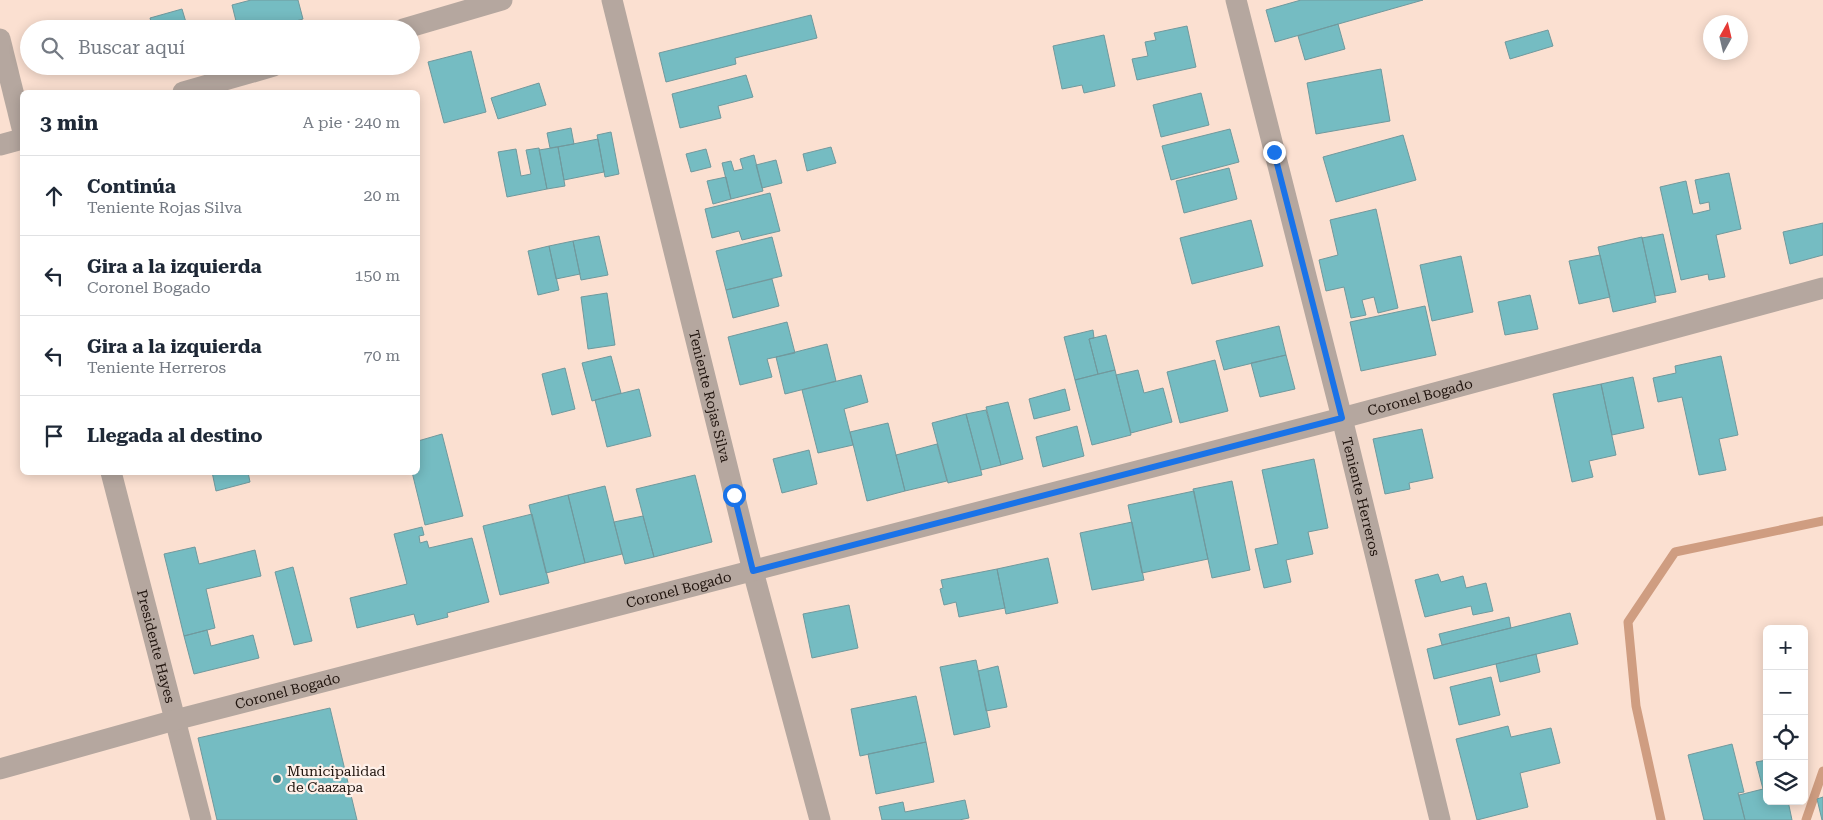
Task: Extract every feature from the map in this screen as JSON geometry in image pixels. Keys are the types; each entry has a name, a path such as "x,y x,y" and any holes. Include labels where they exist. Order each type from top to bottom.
{"street":[{"path":"420,24 502,0"},
{"name":"Teniente Rojas Silva","path":"612,0 753,571 820,820"},
{"name":"Teniente Herreros","path":"1236,0 1342,418 1440,820"},
{"path":"0,39 20,120"},
{"path":"190,90 242,75"},
{"path":"0,145 20,140"},
{"name":"Coronel Bogado","path":"0,768 175,720 1342,418 1823,288"},
{"name":"Presidente Hayes","path":"113,475 201,820"}],"building":[{"path":"251,0 298,0 303,19 236,20 232,5"},
{"path":"1301,0 1423,0 1275,42 1266,10"},
{"path":"182,9 185,20 151,20 150,18"},
{"path":"811,15 817,38 735,58 736,64 666,82 659,53"},
{"path":"1338,24 1345,49 1305,60 1298,36"},
{"path":"1187,26 1196,67 1137,80 1132,59 1148,56 1145,42 1156,40 1154,33"},
{"path":"1548,30 1553,46 1510,59 1505,42"},
{"path":"1104,35 1115,86 1084,93 1082,85 1062,89 1053,46"},
{"path":"471,51 486,112 444,123 428,62"},
{"path":"1381,69 1390,121 1316,134 1307,83"},
{"path":"746,75 753,97 718,106 721,118 680,128 672,94"},
{"path":"539,83 546,105 498,119 491,98"},
{"path":"1201,93 1209,125 1161,137 1153,105"},
{"path":"571,128 574,144 550,148 547,133"},
{"path":"1230,129 1239,162 1171,180 1162,146"},
{"path":"611,132 619,174 605,177 597,135"},
{"path":"1403,135 1416,180 1336,202 1323,157"},
{"path":"598,139 604,172 564,180 558,147"},
{"path":"558,147 565,186 547,189 539,150"},
{"path":"831,147 836,163 807,171 803,154"},
{"path":"539,148 547,189 507,197 498,152 516,149 521,176 531,174 526,150"},
{"path":"706,149 711,167 691,172 686,154"},
{"path":"754,155 763,191 731,199 722,163 731,161 734,171 743,169 740,159"},
{"path":"776,160 782,183 762,188 756,165"},
{"path":"1229,168 1237,199 1184,213 1176,181"},
{"path":"1729,173 1741,229 1716,235 1725,277 1709,280 1708,274 1681,280 1660,187 1686,181 1693,214 1710,210 1709,202 1700,204 1695,180"},
{"path":"726,177 731,199 713,204 707,181"},
{"path":"770,193 780,231 742,240 739,231 712,238 705,209"},
{"path":"1376,209 1398,308 1378,313 1374,297 1362,300 1366,315 1351,318 1344,287 1326,291 1319,260 1338,255 1330,220"},
{"path":"1251,220 1263,266 1192,284 1180,238"},
{"path":"1823,223 1823,255 1790,264 1783,232"},
{"path":"1663,234 1676,292 1655,296 1642,238"},
{"path":"599,236 608,275 581,280 573,241"},
{"path":"772,237 782,276 726,290 716,251"},
{"path":"1642,237 1656,302 1613,312 1598,247"},
{"path":"573,241 580,274 556,279 549,246"},
{"path":"549,246 559,290 538,295 528,251"},
{"path":"1600,255 1610,297 1579,304 1569,261"},
{"path":"1461,256 1473,312 1432,321 1420,265"},
{"path":"772,279 779,306 733,318 726,290"},
{"path":"607,293 615,345 588,349 581,297"},
{"path":"1530,295 1538,329 1505,335 1498,302"},
{"path":"1425,306 1436,355 1361,371 1350,322"},
{"path":"787,322 795,353 767,359 772,377 740,385 728,337"},
{"path":"1279,326 1286,355 1224,370 1216,341"},
{"path":"1093,330 1094,338 1089,339 1098,374 1075,380 1064,337"},
{"path":"1106,335 1115,370 1098,374 1089,339"},
{"path":"827,344 836,381 785,394 776,357"},
{"path":"1286,355 1295,389 1260,397 1251,363"},
{"path":"611,356 621,393 592,401 582,363"},
{"path":"1721,356 1738,435 1719,439 1726,470 1699,475 1682,397 1658,402 1653,378 1676,373 1675,366"},
{"path":"1215,360 1228,411 1180,423 1167,372"},
{"path":"565,368 575,409 552,415 542,374"},
{"path":"1115,370 1131,435 1092,445 1075,380"},
{"path":"1138,370 1144,393 1163,388 1172,422 1131,433 1116,375"},
{"path":"861,375 868,402 844,409 853,445 818,453 802,390"},
{"path":"1633,377 1644,428 1612,435 1601,384"},
{"path":"1601,384 1616,455 1589,461 1593,477 1572,482 1553,394"},
{"path":"639,389 651,436 607,447 595,400"},
{"path":"1065,389 1070,410 1034,419 1029,399"},
{"path":"1008,402 1023,459 1001,465 986,407"},
{"path":"986,410 1001,465 981,470 966,414"},
{"path":"966,414 982,475 948,483 932,423"},
{"path":"888,423 905,491 867,501 850,432"},
{"path":"1077,426 1084,456 1043,467 1036,437"},
{"path":"1422,429 1433,478 1409,483 1410,489 1385,494 1373,439"},
{"path":"442,434 463,516 425,525 413,475 420,475 420,440"},
{"path":"937,444 947,481 905,491 896,455"},
{"path":"809,450 817,484 782,493 773,459"},
{"path":"1314,459 1328,528 1308,532 1313,554 1286,560 1291,582 1264,588 1255,549 1278,544 1262,470"},
{"path":"213,475 249,475 250,482 216,491"},
{"path":"695,475 712,542 654,557 636,489"},
{"path":"1232,481 1250,570 1212,578 1193,489"},
{"path":"605,486 622,554 585,563 568,495"},
{"path":"1194,491 1208,559 1142,573 1128,505"},
{"path":"568,495 585,563 546,573 529,505"},
{"path":"532,514 549,583 500,595 483,526"},
{"path":"643,516 654,557 625,564 614,522"},
{"path":"1132,522 1144,580 1092,590 1080,533"},
{"path":"422,527 424,535 419,536 420,543 427,541 429,548 472,538 489,602 447,613 448,617 417,625 414,614 357,628 350,598 407,584 394,534"},
{"path":"195,547 199,564 255,550 261,576 206,589 215,628 184,636 164,554"},
{"path":"1048,558 1058,603 1006,614 997,569"},
{"path":"293,567 312,641 294,645 275,572"},
{"path":"997,569 1005,608 959,617 956,602 944,605 940,589 943,588 941,580"},
{"path":"1438,574 1441,582 1463,576 1466,588 1486,583 1493,611 1473,615 1471,606 1425,617 1415,580"},
{"path":"849,605 858,648 812,658 803,614"},
{"path":"1570,613 1578,644 1434,679 1427,649"},
{"path":"1509,617 1511,628 1442,645 1439,634"},
{"path":"207,630 211,646 253,635 259,658 194,674 184,636"},
{"path":"1536,654 1540,672 1500,682 1496,664"},
{"path":"976,660 990,727 954,735 940,667"},
{"path":"998,666 1007,707 986,711 978,671"},
{"path":"1491,677 1500,715 1459,725 1450,687"},
{"path":"916,696 926,742 860,756 851,709"},
{"name":"Municipalidad de Caazapa","path":"330,708 357,820 217,820 198,738"},
{"path":"1508,726 1511,737 1551,728 1560,763 1520,773 1528,807 1477,820 1456,739"},
{"path":"926,742 934,782 876,794 868,754"},
{"path":"1732,744 1744,792 1738,793 1745,820 1704,820 1688,755"},
{"path":"1763,761 1763,789 1756,762"},
{"path":"1763,789 1763,805 1789,805 1792,820 1745,820 1739,795"},
{"path":"1823,797 1823,820 1822,820 1817,799"},
{"path":"965,800 969,818 959,820 882,820 879,807 903,802 905,812"}],"waterway":[{"path":"1661,820 1636,706 1628,622 1675,552 1823,521"},
{"path":"1806,820 1823,771"}],"place":[{"name":"Municipalidad de Caazapa","path":"277,779"}],"route":[{"path":"734,495 753,571 1342,418 1274,152"}]}
